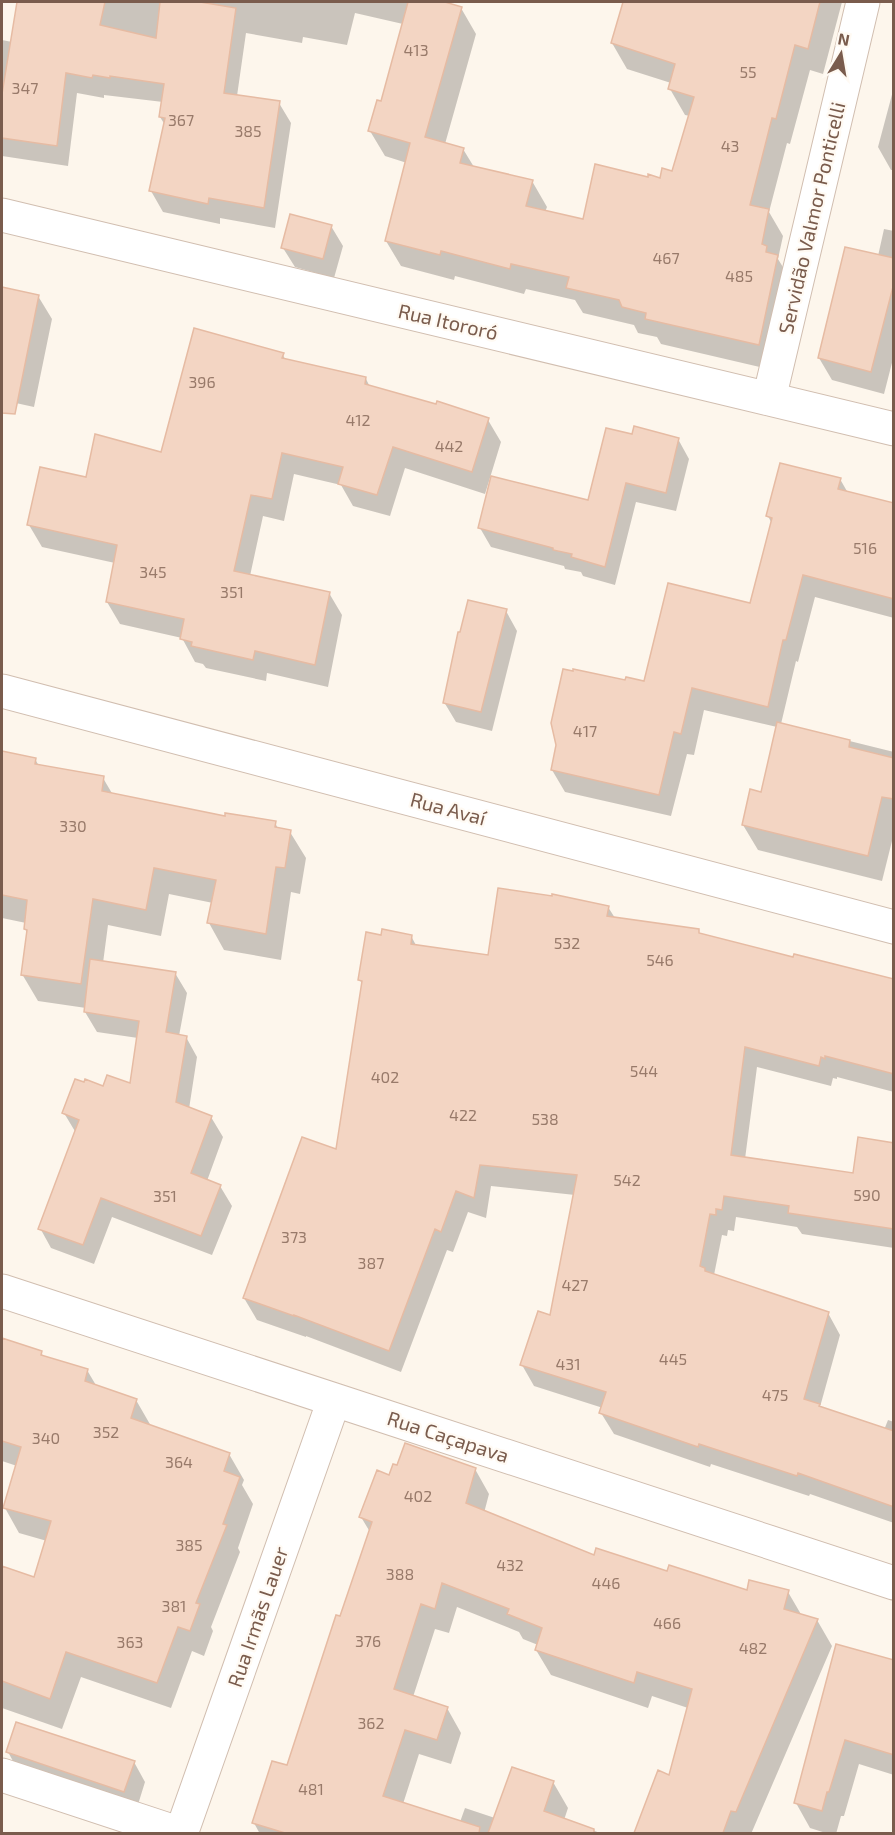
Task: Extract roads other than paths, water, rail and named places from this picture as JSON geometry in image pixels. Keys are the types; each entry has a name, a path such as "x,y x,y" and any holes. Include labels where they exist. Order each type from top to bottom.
{"street":[{"name":"Servidão Valmor Ponticelli","path":"768,399 863,2"},
{"name":"Rua Itororó","path":"2,214 894,429"},
{"name":"Rua Avaí","path":"2,691 894,927"},
{"name":"Rua Caçapava","path":"2,1291 894,1583"},
{"name":"Rua Irmãs Lauer","path":"181,1833 334,1400"},
{"path":"2,1775 181,1833"}]}
